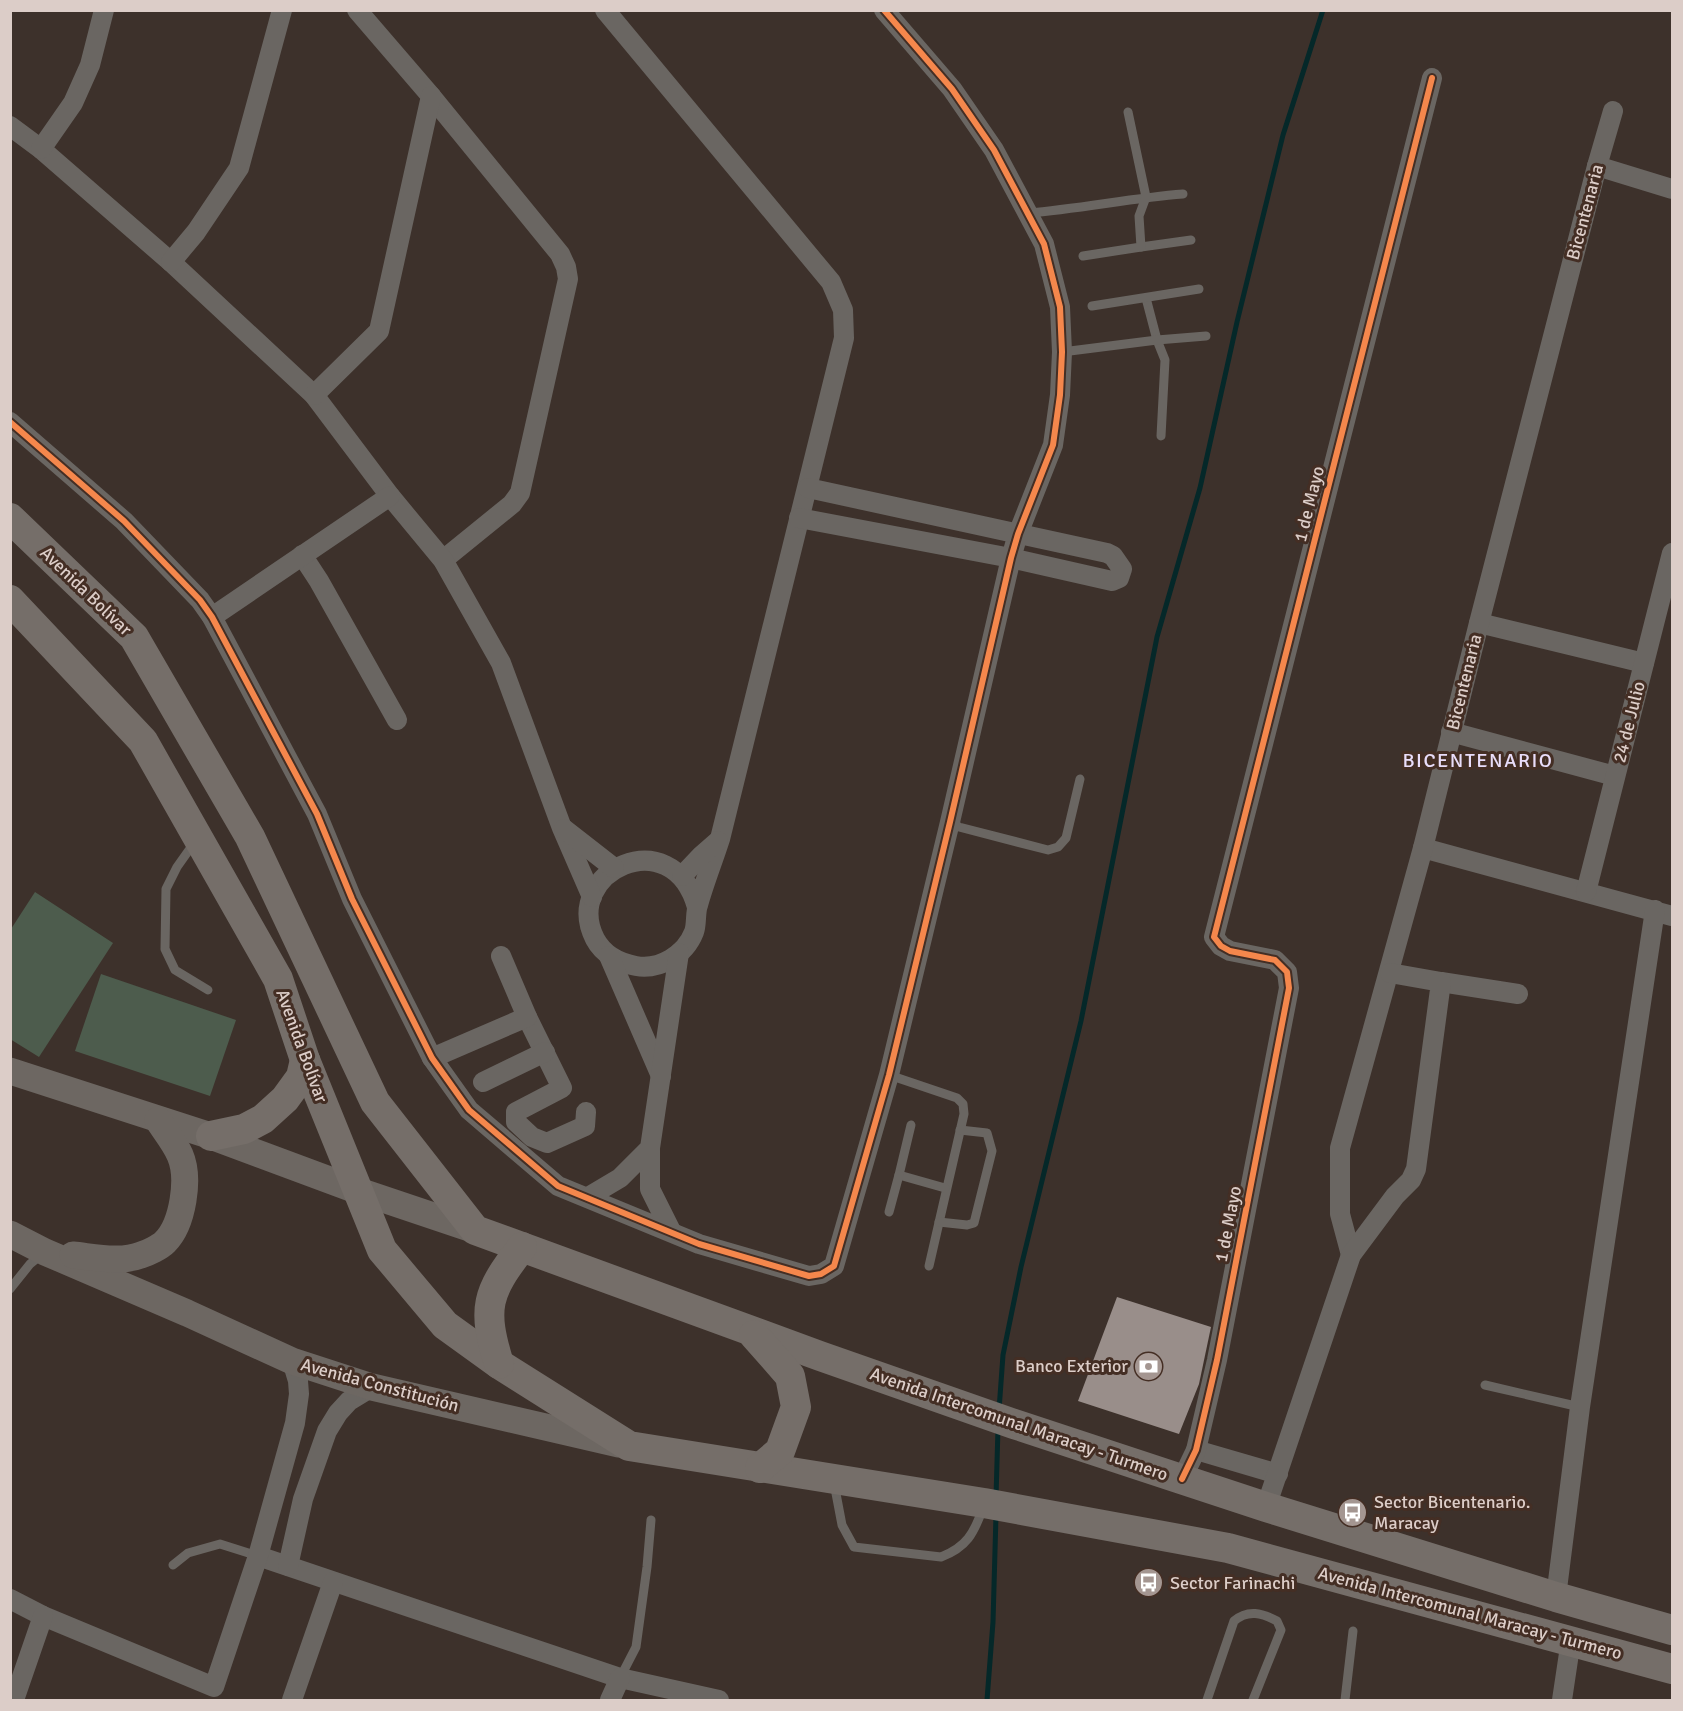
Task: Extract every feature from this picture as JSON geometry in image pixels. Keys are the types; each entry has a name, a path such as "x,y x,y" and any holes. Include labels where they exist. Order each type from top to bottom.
{"main road":[{"name":"Avenida Bolívar","path":"10,518 134,637 250,837 375,1101 475,1230"},
{"name":"Avenida Bolívar","path":"10,600 143,741 278,980 305,1060 382,1250 445,1325 499,1364 629,1446"},
{"path":"211,1136 244,1129 263,1119 285,1099 301,1077 305,1060"},
{"name":"Avenida Intercomunal Maracay - Turmero","path":"475,1230 1014,1424 1266,1507 1556,1597 1672,1630"},
{"path":"499,1364 490,1334 488,1312 492,1292 505,1268 522,1247"},
{"path":"750,1330 790,1376 796,1407 780,1451 760,1468"},
{"name":"Avenida Intercomunal Maracay - Turmero","path":"629,1446 1026,1510 1228,1548 1672,1669"}],"street":[{"path":"41,149 73,103 90,65 104,10"},
{"path":"171,262 196,232 238,168 282,10"},
{"path":"357,10 431,96 560,254 568,279 520,493 512,504 443,560"},
{"path":"605,10 831,282 843,310 844,338 720,839 697,908 694,931 679,953 663,964 645,968 626,964 609,956"},
{"path":"10,422 124,521 200,600 212,617 317,814 352,899 432,1058 470,1110 558,1186 699,1244 809,1276 821,1274 834,1266 889,1075 1011,558 1018,534 1053,445 1060,395 1062,352 1060,307 1044,244 994,150 952,89 884,10"},
{"name":"1 de Mayo","path":"1182,1479 1196,1450 1217,1360 1289,988 1287,972 1275,960 1230,951 1221,946 1214,937 1432,78"},
{"path":"314,395 379,331 431,96"},
{"name":"Bicentenaria","path":"1351,1255 1341,1214 1340,1148 1423,848 1479,623 1613,111"},
{"path":"10,126 41,149 171,262 314,395 390,496 443,560 501,663 562,828 592,897"},
{"path":"1597,166 1672,189"},
{"path":"799,518 1011,558 1112,581 1119,578 1122,569 1113,556 1107,553 808,488"},
{"path":"212,617 390,496"},
{"name":"24 de Julio","path":"1586,892 1672,552"},
{"path":"302,555 397,720"},
{"path":"1479,623 1644,663"},
{"path":"1451,732 1615,776"},
{"path":"562,828 614,868"},
{"path":"682,876 720,839"},
{"path":"1423,848 1664,913 1580,1407 1556,1597"},
{"path":"661,1076 609,956 595,939 589,919 592,897 600,881 614,868 631,861 659,862 682,876 692,891 697,908"},
{"path":"671,1231 650,1189 650,1148 679,953"},
{"path":"501,956 527,1017 562,1088 516,1112 516,1122 532,1137 547,1143 585,1126 586,1112"},
{"path":"1390,973 1518,994"},
{"path":"1266,1507 1351,1255 1395,1196 1411,1180 1416,1169 1441,982"},
{"path":"432,1058 527,1017"},
{"path":"483,1082 544,1052"},
{"path":"14,1074 211,1136 360,1191 475,1230"},
{"path":"45,1252 116,1259 140,1256 164,1243 175,1227 184,1195 185,1174 180,1155 158,1120"},
{"path":"588,1197 620,1178 650,1148"},
{"name":"Avenida Constitución","path":"10,1234 45,1252 186,1312 292,1361 372,1387 629,1446"},
{"path":"10,1599 211,1694 258,1556 295,1423 299,1394 292,1361"},
{"path":"288,1566 303,1499 327,1431 349,1401 372,1387"},
{"path":"1196,1450 1278,1474"},
{"path":"263,1535 295,1541"},
{"path":"258,1556 620,1678 719,1701"},
{"path":"292,1701 333,1582"},
{"path":"14,1701 43,1616"},
{"path":"1562,1701 1571,1640"},
{"path":"610,1701 620,1678"}],"lane":[{"path":"1128,112 1146,197 1138,216 1141,247"},
{"path":"1028,213 1183,194"},
{"path":"1083,256 1191,240"},
{"path":"1092,306 1198,289"},
{"path":"1146,298 1165,360 1161,436"},
{"path":"1062,352 1206,336"},
{"path":"950,822 959,827 1048,850 1058,847 1065,838 1080,779"},
{"path":"197,839 177,867 166,889 165,949 175,970 208,990"},
{"path":"889,1075 957,1098 963,1104 964,1114 945,1188 929,1266"},
{"path":"889,1212 911,1125"},
{"path":"939,1222 967,1225 974,1223 992,1151 987,1133 960,1130"},
{"path":"899,1175 945,1188"},
{"path":"10,1289 30,1264 45,1252"},
{"path":"1485,1385 1580,1407"},
{"path":"833,1478 842,1525 854,1547 941,1557 951,1553 975,1531 987,1504"},
{"path":"620,1678 636,1647 651,1520"},
{"path":"173,1565 188,1553 220,1544 258,1556"},
{"path":"1207,1701 1234,1621 1243,1615 1258,1613 1277,1621 1281,1630 1252,1701"},
{"path":"1345,1701 1353,1631"}],"green space":[{"path":"35,892 113,943 39,1057 10,1039 11,929"},
{"path":"101,974 236,1020 210,1096 75,1051"}],"building":[{"name":"Banco Exterior","path":"1117,1297 1211,1327 1199,1384 1179,1434 1078,1401"}],"waterway":[{"path":"999,1410 1003,1355 1021,1267 1081,1021 1157,637 1200,488 1237,322 1283,135 1323,10"},
{"path":"996,1497 998,1428"},
{"path":"987,1700 993,1622 996,1515"}],"cycle path":[{"path":"10,422 124,521 200,600 212,617 317,814 352,899 432,1058 469,1110 558,1186 699,1244 809,1276 821,1274 834,1266 889,1075 1011,558 1018,534 1053,445 1060,395 1062,352 1060,307 1044,244 994,150 952,89 884,10"},
{"path":"1182,1479 1196,1450 1217,1360 1289,988 1287,972 1275,960 1230,951 1221,946 1214,937 1432,78"}],"place":[{"name":"Banco Exterior","path":"1149,1366"},
{"name":"Sector Bicentenario. Maracay","path":"1353,1512"},
{"name":"Sector Farinachi","path":"1149,1583"}],"district":[{"name":"BICENTENARIO","path":"1478,760"}]}
